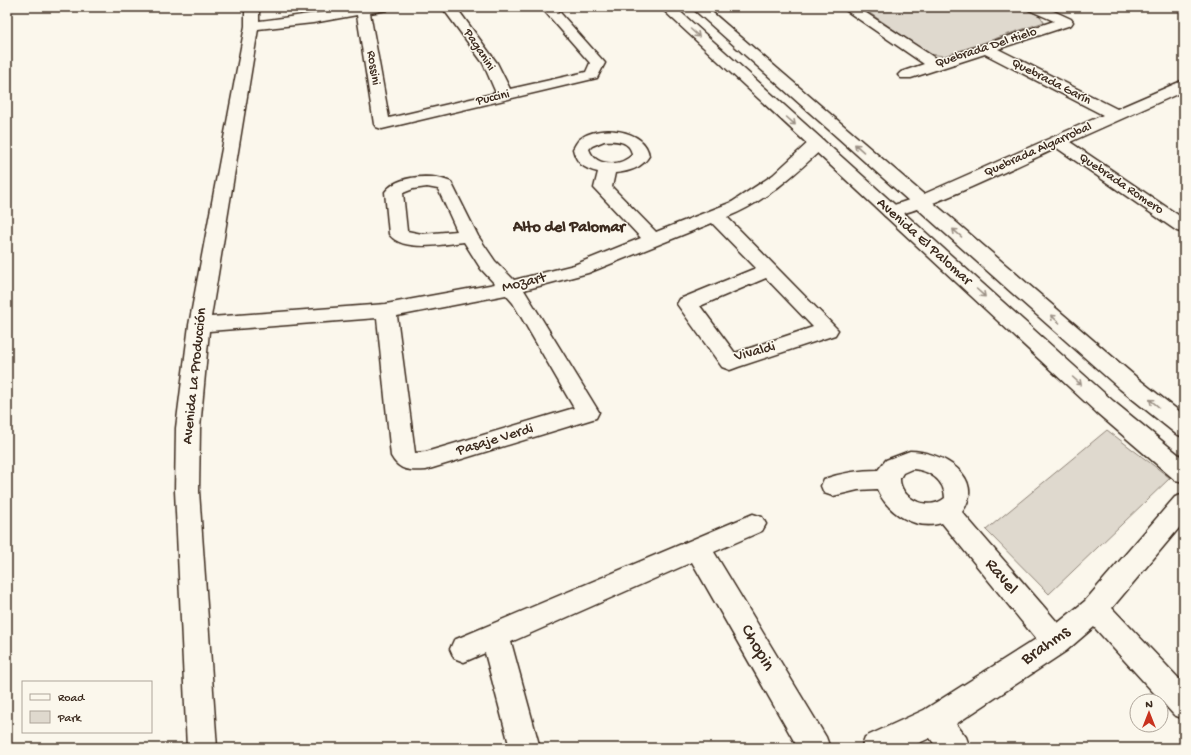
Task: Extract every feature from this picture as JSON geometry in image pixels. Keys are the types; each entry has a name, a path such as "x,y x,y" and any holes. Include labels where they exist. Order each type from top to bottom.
{"street":[{"path":"252,17 363,11 382,7"},
{"name":"Paganini","path":"449,7 490,63 505,95"},
{"name":"Puccini","path":"382,124 592,75 598,63 548,7"},
{"name":"Avenida El Palomar","path":"667,7 1105,407 1184,473"},
{"name":"Avenida El Palomar","path":"698,7 1128,383 1184,428"},
{"path":"848,7 936,65"},
{"name":"Quebrada Del Hielo","path":"906,75 1066,22 1034,7"},
{"name":"Rossini","path":"363,11 382,124"},
{"name":"Avenida La Producción","path":"202,748 187,491 188,428 199,326 252,17"},
{"name":"Quebrada Garín","path":"987,49 1116,115"},
{"name":"Quebrada Algarrobal","path":"891,212 921,202 1184,85"},
{"name":"Quebrada Romero","path":"1058,141 1184,227"},
{"name":"Mozart","path":"199,326 386,310 509,288 581,269 738,206 779,179 817,144"},
{"path":"607,168 603,188 653,240"},
{"name":"Vivaldi","path":"715,215 828,330 730,362 687,304 769,270"},
{"path":"470,236 488,266 509,288"},
{"name":"Pasaje Verdi","path":"386,310 403,456 410,462 426,461 588,412 521,299 509,288"},
{"path":"916,460 937,466 948,473 956,484 958,494 955,504 947,512 934,515 920,514 906,509 895,500 888,490 886,479 890,470 898,463 916,460"},
{"path":"833,486 858,480 886,479"},
{"name":"Brahms","path":"876,748 935,720 1056,642 1095,609 1184,504"},
{"name":"Ravel","path":"947,512 1056,642"},
{"path":"464,649 753,524"},
{"name":"Chopin","path":"698,548 815,748"},
{"path":"1095,609 1184,705"},
{"path":"495,636 525,748"},
{"path":"935,720 955,748"}],"green space":[{"path":"861,7 1021,7 1040,16 1044,22 944,56 929,54"},
{"path":"1107,430 1170,478 1049,594 986,530"}],"district":[{"name":"Alto del Palomar","path":"569,228"}]}
